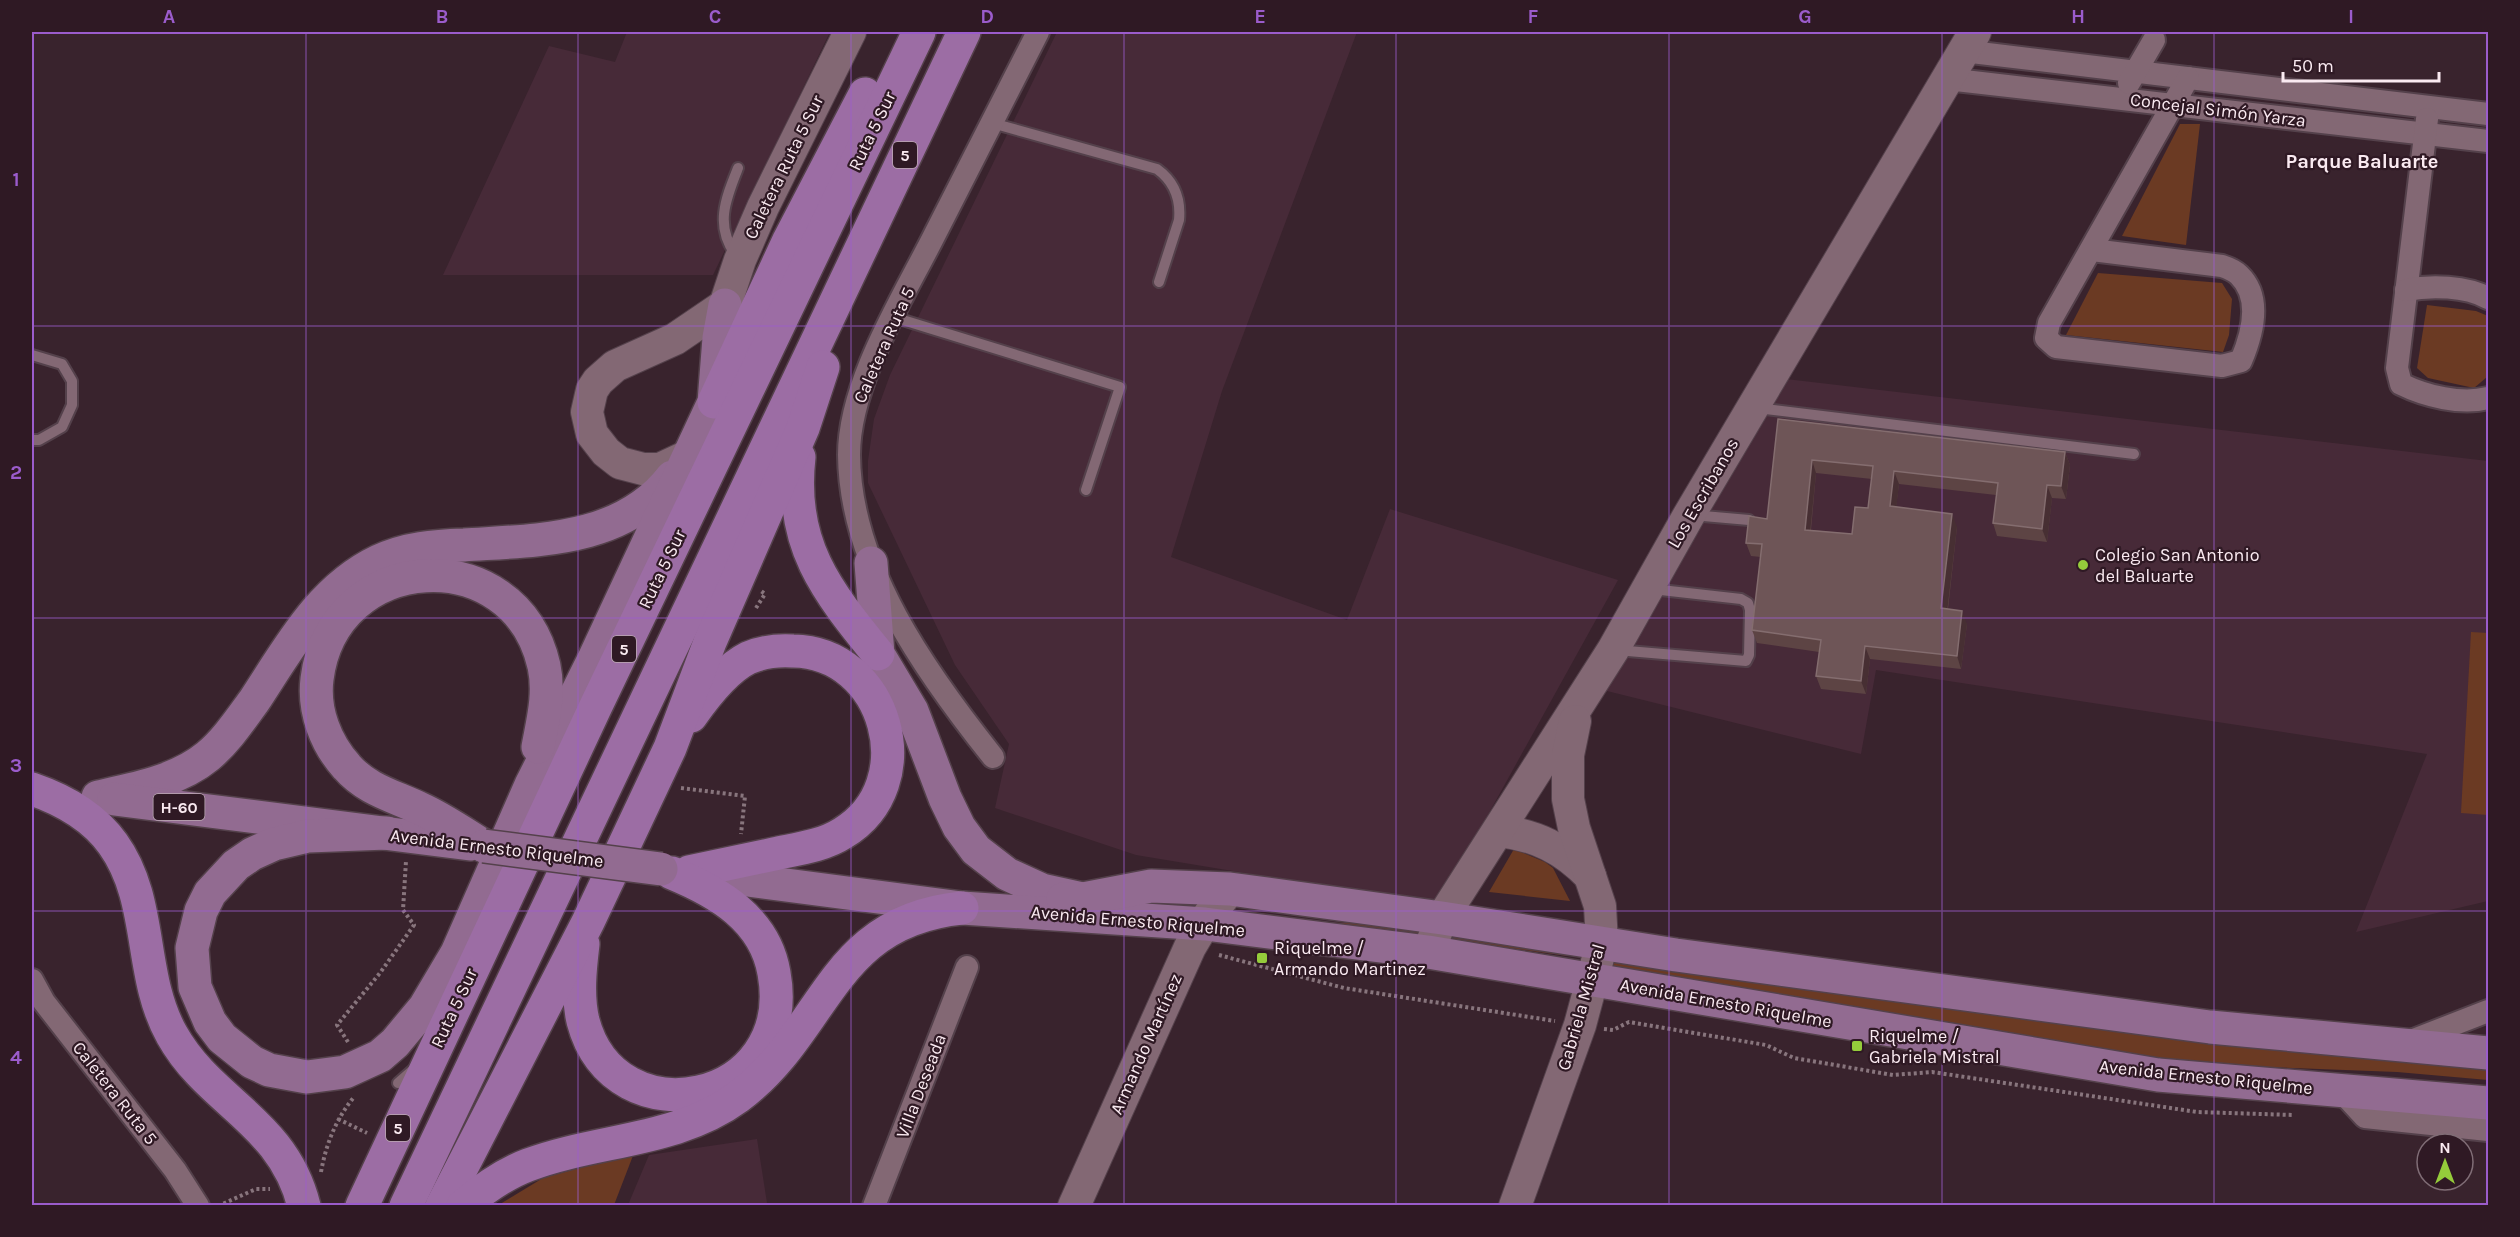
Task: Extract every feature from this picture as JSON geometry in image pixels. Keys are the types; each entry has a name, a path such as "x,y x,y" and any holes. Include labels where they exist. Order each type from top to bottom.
{"highway":[{"path":"714,402 789,240 898,32"},
{"name":"Ruta 5 Sur","path":"362,1206 595,708 920,32"},
{"name":"5","path":"406,1206 964,32"},
{"path":"442,1206 588,922 670,748 702,650 758,535 803,428 820,380 846,279"},
{"path":"803,428 797,471 797,493 799,514 809,552 827,589 878,654"},
{"path":"670,748 700,704 717,685 748,658 765,653 800,651 833,661 848,670 872,696 886,727 888,744 884,777 870,807 846,832 831,840 739,862 675,871"},
{"path":"32,789 63,801 90,819 122,857 138,896 153,989 168,1029 181,1050 197,1068 274,1143 291,1167 303,1206"},
{"path":"588,922 581,964 582,1019 588,1036 605,1064 631,1083 653,1091 676,1095 703,1091 729,1081 741,1073 760,1053 767,1040 776,1012 776,982 767,948 750,922 717,894 675,871"},
{"path":"463,1206 494,1182 527,1165 578,1150 661,1132 717,1110 737,1098 771,1067 833,981 858,953 886,932 912,918 962,908"},
{"path":"338,1206 458,953"}],"main road":[{"name":"Caletera Ruta 5 Sur","path":"725,305 740,260 763,207 850,32"},
{"name":"Los Escribanos","path":"1428,952 1442,918 1613,650 1689,514 1754,408 1969,41"},
{"path":"397,835 308,836 274,844 252,854 222,878 201,911 192,948 195,987 210,1022 236,1051 269,1070 307,1077 345,1072 380,1056 395,1043 425,1008 458,953 531,785 593,661 714,402 719,338 725,305"},
{"path":"690,454 660,469 642,470 620,463 606,452 592,434 588,423 589,401 592,390 606,373 675,339 725,305"},
{"path":"98,797 163,779 207,758 242,718 313,614 343,583 362,570 381,560 424,548 552,539 587,532 612,523 654,496 690,454"},
{"path":"871,563 878,654 912,711 952,814 976,850 990,863 1024,883 1062,896 1083,899"},
{"path":"484,846 422,809 377,791 355,775 336,754 320,721 316,684 324,648 342,616 370,592 387,584 423,575 460,578 478,584 509,604 532,633 544,668 546,707 531,785"},
{"name":"Gabriela Mistral","path":"1515,1206 1580,1025 1602,943 1600,906 1574,828 1568,799 1568,755 1581,700"},
{"name":"Avenida Ernesto Riquelme","path":"32,789 1198,936 1428,952 2158,1075 2488,1103"},
{"path":"1499,831 1516,833 1550,844 1577,862 1591,876"},
{"name":"Avenida Ernesto Riquelme","path":"962,908 1037,899 1083,899 1151,886 1230,889 1442,918 1688,956 2210,1027 2488,1053"},
{"name":"Armando Martínez","path":"1074,1206 1198,936 1230,889"}],"street":[{"name":"Caletera Ruta 5","path":"993,756 960,715 923,658 891,604 871,563 853,499 850,470 851,429 864,382 893,317 1038,32"},
{"path":"2119,99 2154,40"},
{"name":"Concejal Simón Yarza","path":"1969,41 2135,72 2488,114"},
{"path":"2092,250 2222,266 2239,274 2247,286 2254,306 2249,342 2241,361 2222,366 2056,347 2046,338 2049,323 2188,78"},
{"name":"Concejal Simón Yarza","path":"1947,79 2488,141"},
{"path":"2428,106 2397,368 2401,384 2418,393 2475,401 2488,398"},
{"path":"2406,290 2434,287 2480,293 2488,298"},
{"name":"Villa Deseada","path":"874,1206 967,967"},
{"name":"Caletera Ruta 5","path":"32,980 44,1002 175,1170 198,1206"},
{"path":"2402,1044 2488,1011"},
{"path":"2342,1092 2366,1117 2488,1130"}],"lane":[{"path":"992,123 1157,169 1165,174 1175,190 1180,210 1179,220 1159,282"},
{"path":"738,168 724,206 723,224 728,243 740,260"},
{"path":"893,317 1120,387 1086,490"},
{"path":"32,355 62,364 72,381 72,405 62,427 39,440 32,440"},
{"path":"1754,408 2134,454"},
{"path":"1689,514 1749,520"},
{"path":"752,576 758,535"},
{"path":"1613,650 1746,661 1749,655 1750,609 1748,603 1741,599 1649,588"},
{"path":"702,650 737,608"},
{"path":"645,705 669,681"},
{"path":"398,1083 435,1050"}],"path":[{"path":"739,862 745,796"},
{"path":"397,835 403,910"},
{"path":"1198,936 1344,988 1613,1030 1629,1022 1766,1045 1794,1058 1893,1076 1932,1072 2197,1112 2298,1116"},
{"path":"338,1119 372,1135"}],"shaded area":[{"path":"627,32 830,32 713,275 443,275 549,46 615,62"},
{"path":"1057,32 1357,32 1222,391 1171,557 1347,620 1390,509 1618,580 1438,905 1136,855 995,808 1009,744 955,665 868,483 868,461 874,419 890,375"},
{"path":"2180,124 2200,124 2186,245 2122,236"},
{"path":"2098,273 2222,283 2232,299 2229,335 2223,352 2066,335"},
{"path":"2427,305 2476,311 2488,316 2487,377 2474,388 2428,378 2417,368"},
{"name":"Colegio San Antonio del Baluarte","path":"1786,379 2488,461 2488,901 2356,932 2427,754 1876,670 1861,754 1603,690"},
{"path":"2471,632 2488,633 2488,815 2461,813"},
{"path":"1514,849 1545,862 1553,868 1570,901 1489,892"},
{"path":"1238,910 1330,923 1378,922 1429,929 1427,935 1378,928 1331,929 1226,916"},
{"path":"1456,934 1568,950 1568,956 1453,940"},
{"path":"1609,958 2488,1063 2488,1080 2397,1072 2187,1062 1971,1032 1607,970"},
{"path":"757,1139 767,1203 772,1205 628,1205 649,1155"},
{"path":"634,1153 614,1205 497,1206 543,1178"}],"building":[{"path":"1778,419 2065,452 2061,486 2047,485 2042,529 1993,523 1998,483 1894,471 1890,506 1952,514 1941,608 1962,611 1957,656 1865,646 1861,681 1816,676 1821,640 1752,630 1762,544 1746,543 1749,516 1767,519","holes":["1812,460 1873,466 1868,508 1855,507 1852,534 1805,530"]}],"place":[{"name":"Colegio San Antonio del Baluarte","path":"2083,565"},
{"name":"Riquelme / Armando Martinez","path":"1262,958"},
{"name":"Riquelme / Gabriela Mistral","path":"1857,1046"}],"district":[{"name":"Parque Baluarte","path":"2362,161"}]}
